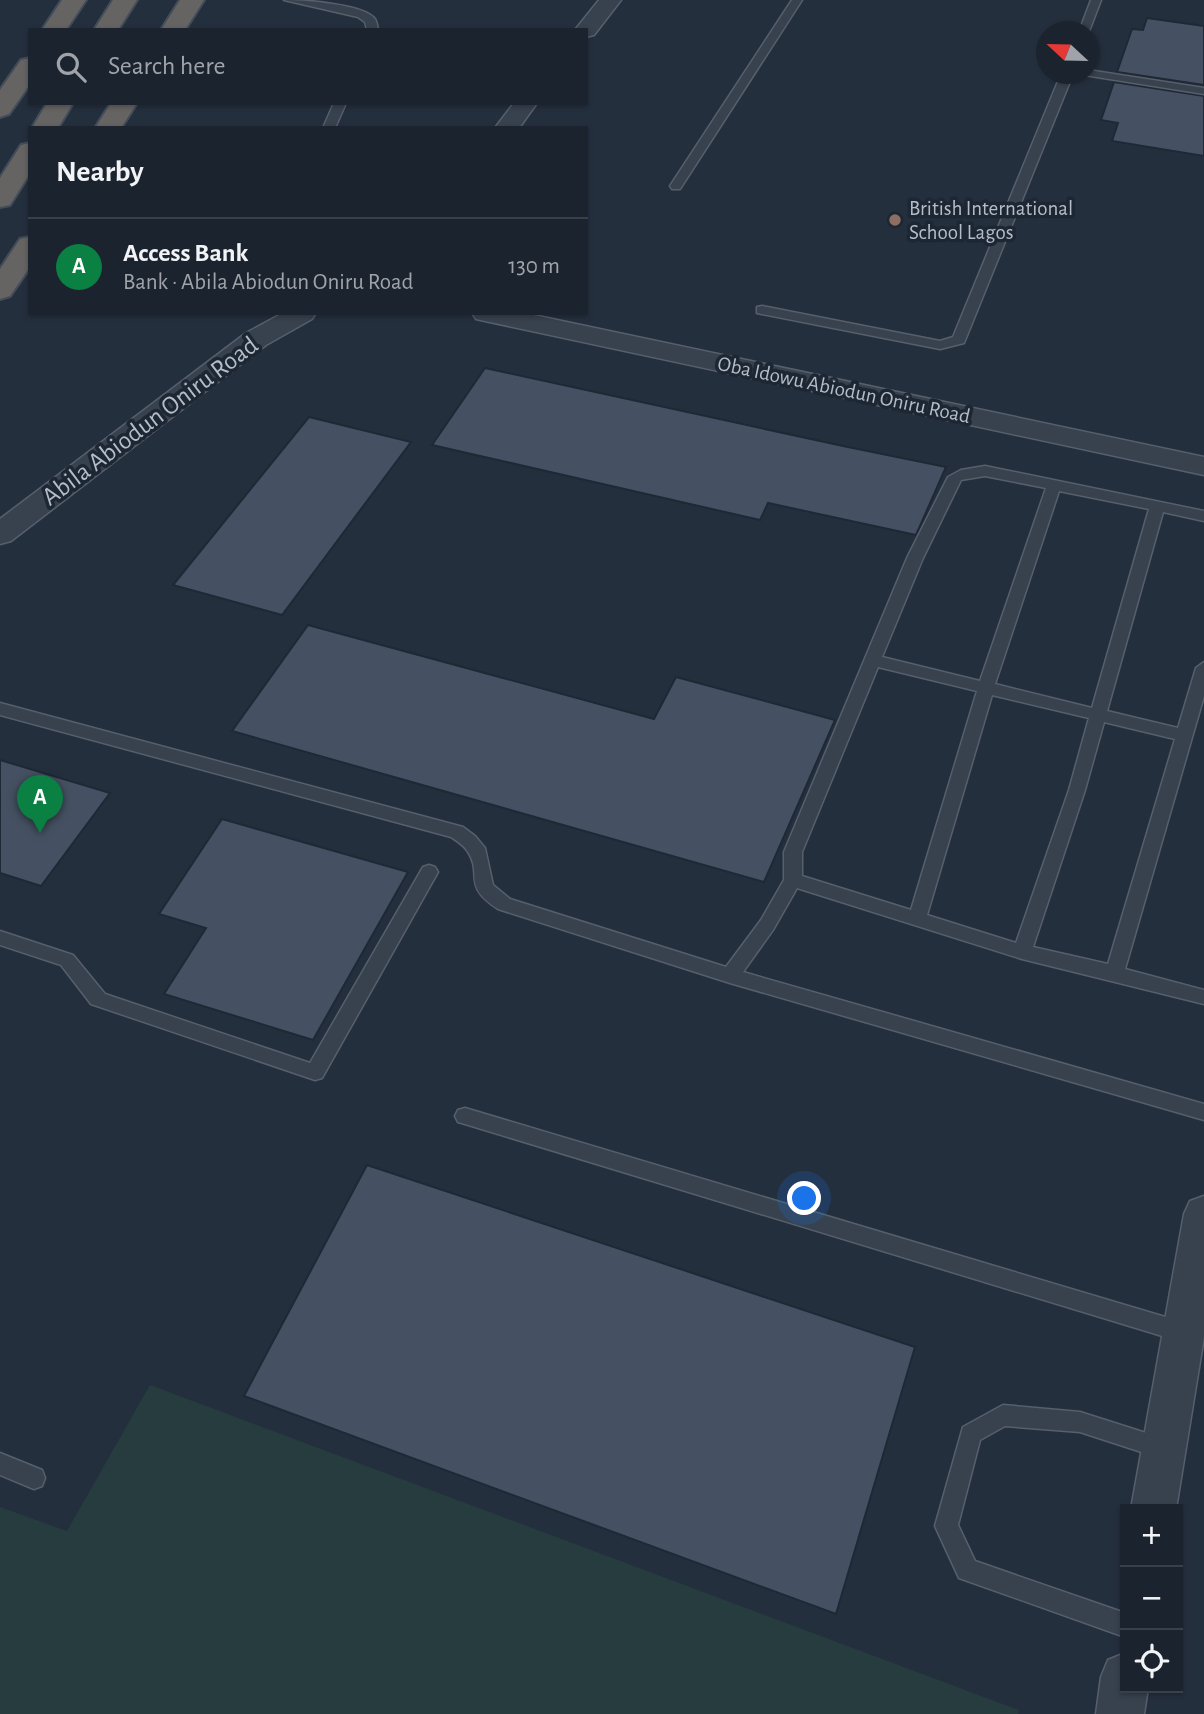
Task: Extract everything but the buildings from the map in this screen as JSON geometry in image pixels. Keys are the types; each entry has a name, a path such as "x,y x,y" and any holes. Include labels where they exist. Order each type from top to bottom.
{"highway":[{"path":"55,28 74,0"},
{"path":"107,28 125,0"},
{"path":"174,28 192,0"},
{"path":"0,109 28,68"},
{"path":"46,126 59,105"},
{"path":"109,126 123,105"},
{"path":"0,199 28,155"},
{"path":"0,290 28,248"}],"street":[{"path":"588,28 610,0"},
{"path":"509,126 524,105"},
{"name":"Abila Abiodun Oniru Road","path":"0,534 256,340 300,315"},
{"name":"Oba Idowu Abiodun Oniru Road","path":"494,315 1204,466"},
{"path":"1154,1504 1204,1214"},
{"path":"1119,1714 1122,1693"}],"lane":[{"path":"289,0 361,14 370,20 372,28"},
{"path":"676,186 797,0"},
{"path":"1088,21 1096,0"},
{"path":"1099,75 1204,91"},
{"path":"762,310 940,345 959,340 1064,84"},
{"path":"329,126 339,105"},
{"path":"730,976 767,925 793,880 793,852 915,558 955,477 966,472 985,471 1204,516"},
{"path":"918,919 986,687 1054,485"},
{"path":"1022,952 1076,790 1157,506"},
{"path":"872,660 1185,736"},
{"path":"1115,973 1204,668"},
{"path":"0,709 457,832 472,841 480,854 483,880 490,895 504,904 730,976 1204,1112"},
{"path":"0,938 66,960 98,999 314,1072 429,872"},
{"path":"793,880 1022,952 1204,997"},
{"path":"465,1116 1182,1332"},
{"path":"1120,1623 967,1570 946,1526 971,1434 1003,1416 1080,1422 1163,1448"},
{"path":"0,1464 34,1478"}],"green space":[{"path":"150,1385 1019,1710 1018,1714 0,1714 0,1507 67,1531"}],"place":[{"name":"British International School Lagos","path":"895,220"},
{"name":"Access Bank","path":"40,833"}]}
